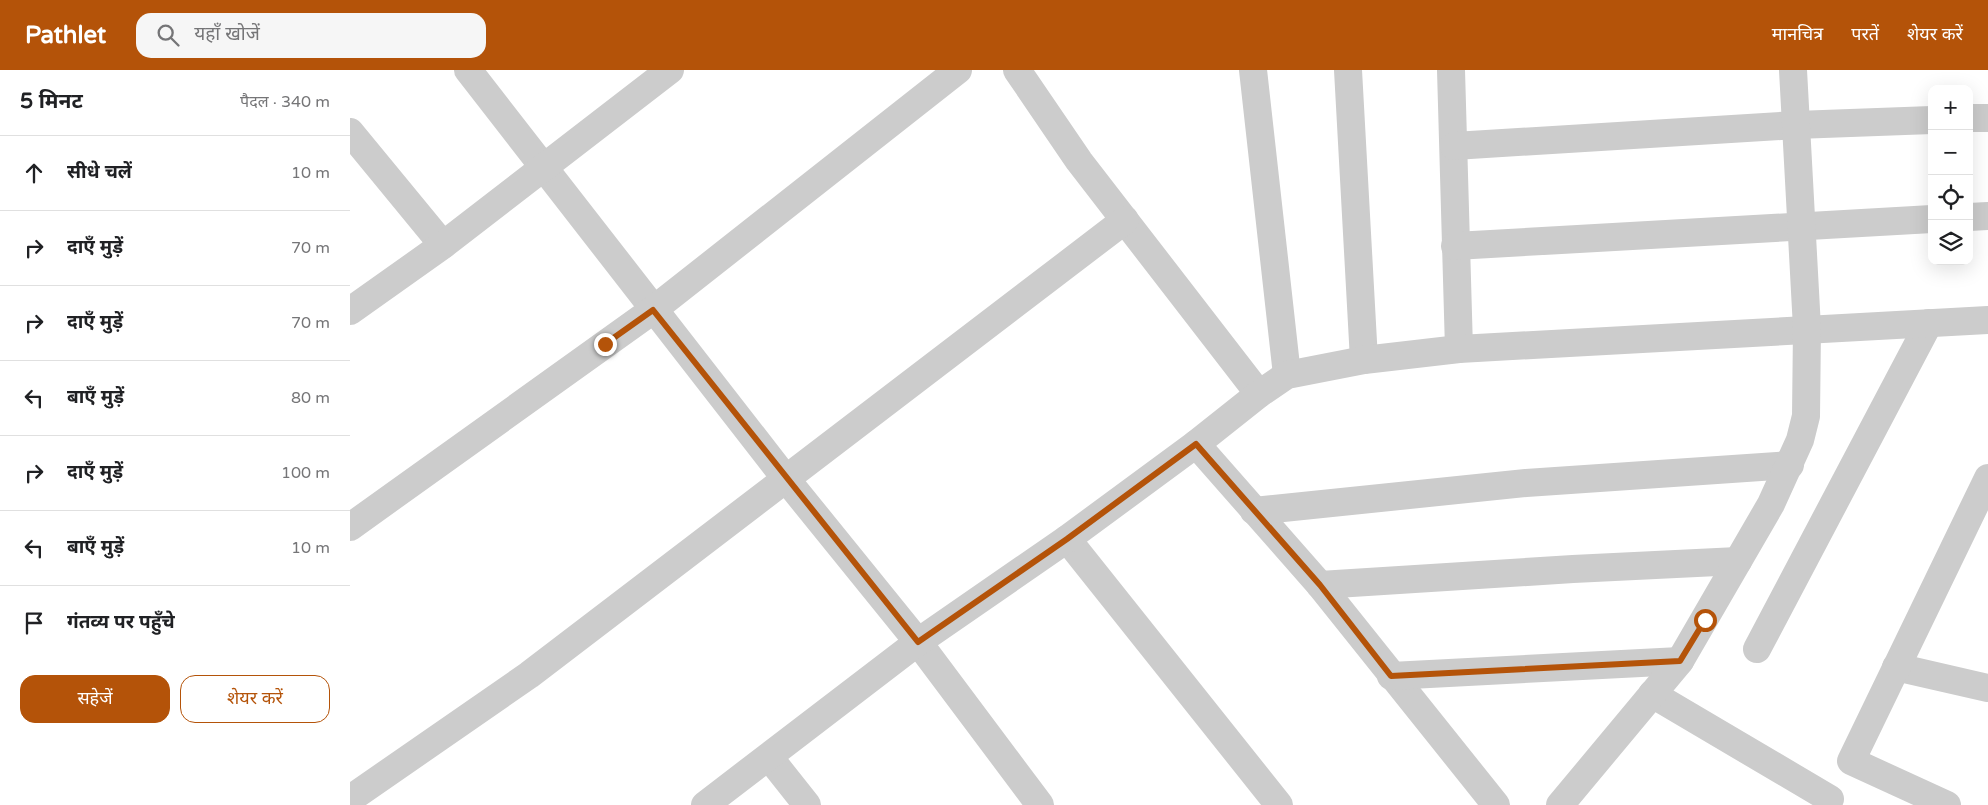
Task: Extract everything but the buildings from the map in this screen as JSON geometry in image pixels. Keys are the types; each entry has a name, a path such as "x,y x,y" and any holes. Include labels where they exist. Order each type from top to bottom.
{"street":[{"path":"468,70 653,310 918,642 1040,805"},
{"path":"350,311 443,245 543,166 670,70"},
{"path":"350,527 653,310 958,70"},
{"path":"1017,70 1079,161 1259,394"},
{"path":"1254,70 1287,375"},
{"path":"1348,70 1364,360"},
{"path":"1451,70 1459,349"},
{"path":"1560,805 1680,661 1738,561 1790,465 1800,440 1806,416 1807,328 1794,70"},
{"path":"1973,118 1988,118"},
{"path":"1454,146 1928,120"},
{"path":"350,132 443,245"},
{"path":"1973,217 1988,216"},
{"path":"1455,246 1928,219"},
{"path":"350,799 529,675 1125,220"},
{"path":"706,805 918,642 1067,539 1196,444 1259,394 1287,375 1364,360 1459,349 1807,328 1988,320"},
{"path":"1757,649 1928,323"},
{"path":"1196,444 1320,585 1496,805"},
{"path":"1254,511 1526,483 1790,465"},
{"path":"1652,694 1828,802 1851,761 1988,478"},
{"path":"1067,539 1279,805"},
{"path":"1320,585 1738,561"},
{"path":"1391,676 1680,661"},
{"path":"1896,667 1988,688"},
{"path":"769,757 807,805"},
{"path":"1851,761 1935,803"}],"route":[{"path":"605,344 653,310 918,642 1067,539 1196,444 1320,585 1391,676 1680,661 1705,620"}]}
